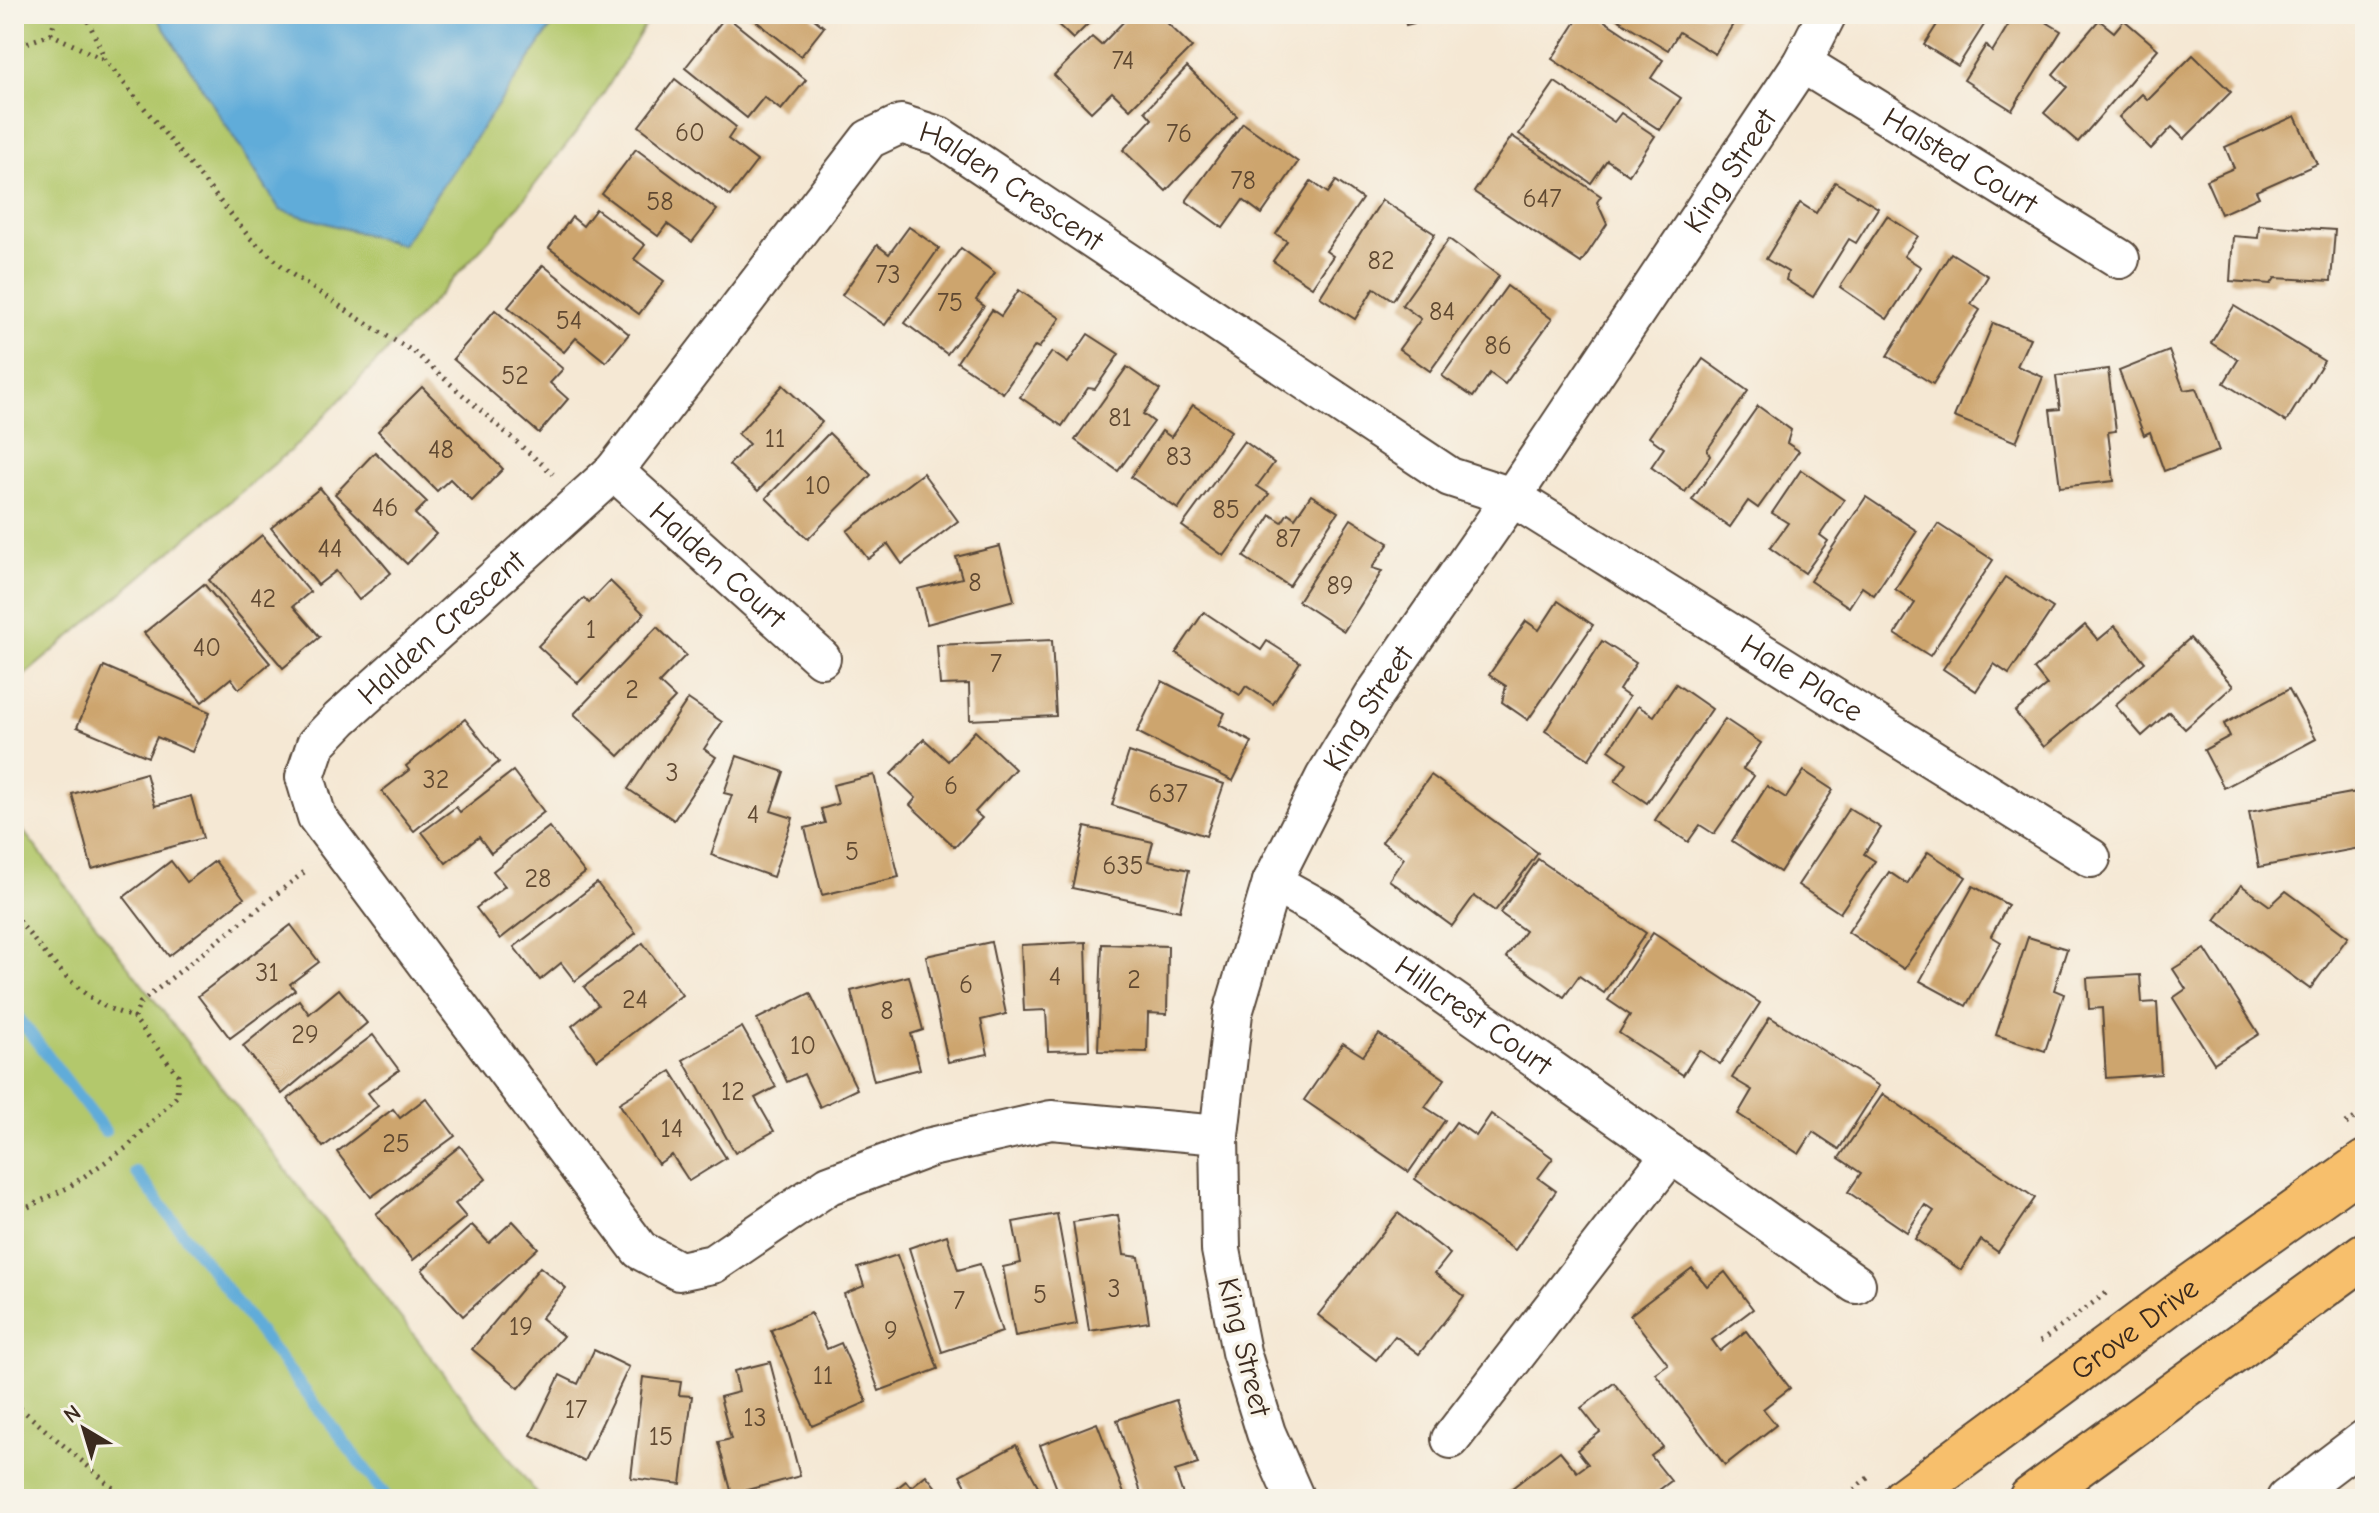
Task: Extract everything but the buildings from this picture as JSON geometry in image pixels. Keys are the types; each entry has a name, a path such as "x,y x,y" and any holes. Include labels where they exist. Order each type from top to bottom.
{"main road":[{"name":"Grove Drive","path":"1905,1499 2181,1294 2365,1163"},
{"path":"2031,1499 2365,1255"}],"street":[{"name":"King Street","path":"1295,1499 1266,1433 1241,1352 1221,1250 1219,1135 1233,1013 1272,882 1325,777 1375,694 1512,497 1802,63 1827,14"},
{"name":"Halsted Court","path":"1802,63 2120,259"},
{"name":"Halden Crescent","path":"1219,1135 1051,1120 931,1147 829,1185 713,1264 679,1271 640,1250 317,817 305,777 316,744 614,471 869,139 901,124 939,136 1450,477 1512,497"},
{"name":"Halden Court","path":"614,471 821,658"},
{"name":"Hale Place","path":"1512,497 2091,858"},
{"name":"Hillcrest Court","path":"1272,882 1328,913 1856,1284"},
{"path":"1451,1439 1671,1154"},
{"path":"2286,1499 2365,1439"}],"path":[{"path":"51,34 56,14"},
{"path":"85,14 106,61 250,238 290,273 414,352 583,501"},
{"path":"14,51 51,34 106,61"},
{"path":"134,1018 140,1003 337,846"},
{"path":"14,915 74,982 103,1006 134,1018 178,1075 177,1096 126,1148 67,1188 14,1214"},
{"path":"14,1403 126,1499"}],"green space":[{"path":"14,14 652,14 595,108 508,219 299,443 14,684"},
{"path":"14,819 541,1499 14,1499"}],"water":[{"path":"155,14 560,14 402,245 280,210"}],"waterway":[{"path":"14,1012 105,1131"},
{"path":"136,1172 388,1499"}]}
